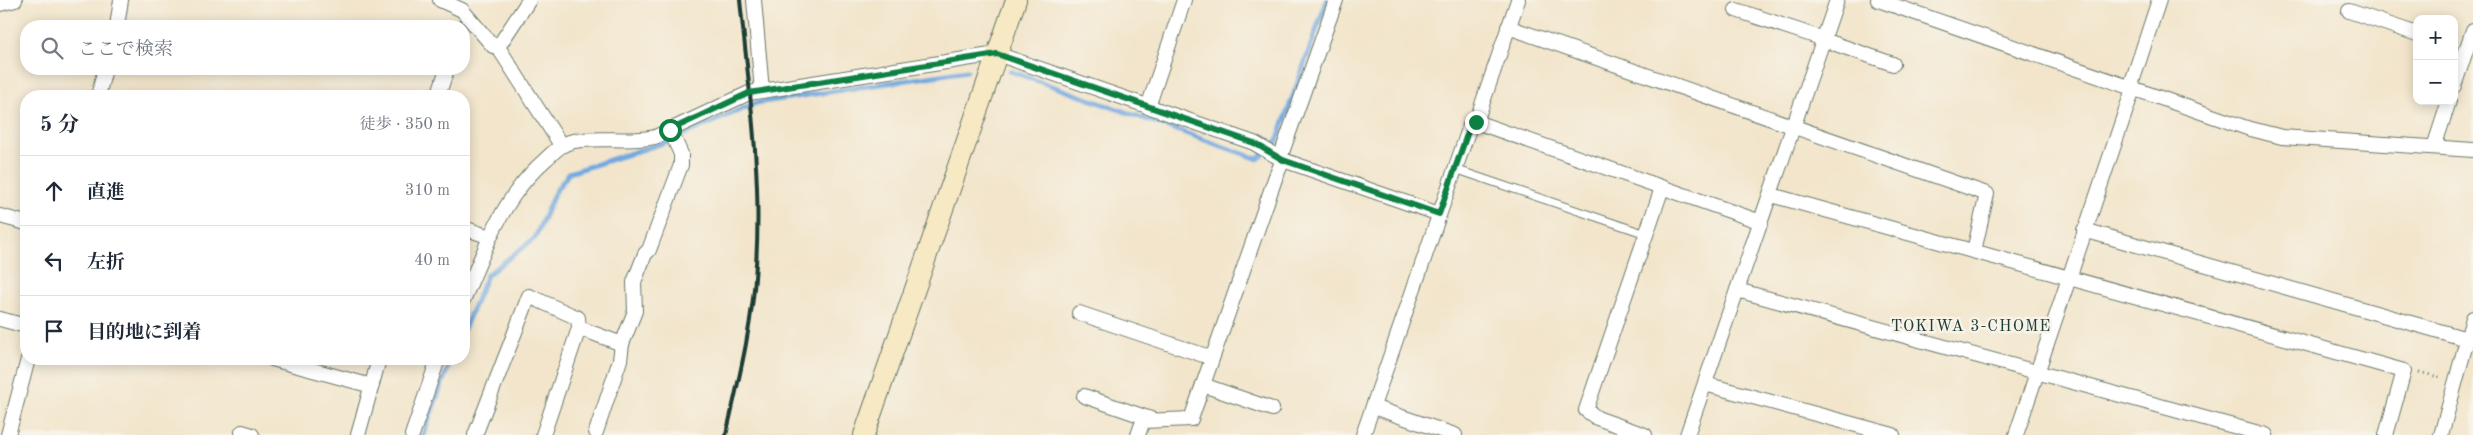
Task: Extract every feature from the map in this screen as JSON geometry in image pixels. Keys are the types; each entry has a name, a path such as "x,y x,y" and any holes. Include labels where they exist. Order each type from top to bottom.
{"street":[{"path":"0,4 15,0"},
{"path":"118,20 121,0"},
{"path":"440,0 462,10 465,20"},
{"path":"498,47 529,0"},
{"path":"754,0 762,91"},
{"path":"864,435 1016,0"},
{"path":"1148,107 1184,0"},
{"path":"1138,435 1143,421 1191,419 1336,0"},
{"path":"1363,435 1470,126 1476,122 1518,0"},
{"path":"1687,435 1795,127 1837,0"},
{"path":"1878,0 2247,128 2282,137 2473,150"},
{"path":"2016,435 2132,89 2159,0"},
{"path":"1736,10 1892,64"},
{"path":"2349,12 2413,33"},
{"path":"470,25 493,46 498,47 561,145"},
{"path":"1508,27 1987,194 1974,251"},
{"path":"2458,72 2465,48 2473,30"},
{"path":"470,284 490,237 510,198 521,182 561,145 589,139 640,141 656,137 749,93 997,54 1256,145 1280,158 1439,214"},
{"path":"100,90 103,75"},
{"path":"440,90 445,75"},
{"path":"2434,147 2448,105"},
{"path":"1476,122 1761,222"},
{"path":"593,434 620,360 622,344 636,311 634,282 645,254 649,250 680,165 679,149 671,130"},
{"path":"1645,435 1597,418 1586,410 1662,188"},
{"path":"1770,196 2404,370 2386,435"},
{"path":"0,216 20,221"},
{"path":"470,230 490,237"},
{"path":"2084,230 2467,339"},
{"path":"1737,290 2266,435"},
{"path":"475,435 529,296 578,318 578,328 543,435"},
{"path":"1079,313 1212,358"},
{"path":"2441,435 2473,318"},
{"path":"0,319 20,324"},
{"path":"578,328 622,344"},
{"path":"8,435 26,365"},
{"path":"294,365 372,386"},
{"path":"358,435 377,365"},
{"path":"412,435 436,365"},
{"path":"1704,384 1893,435"},
{"path":"1203,385 1272,409"},
{"path":"1084,396 1154,421"},
{"path":"1373,407 1455,435"}],"lane":[{"path":"1455,169 1646,234"}],"path":[{"path":"2404,370 2416,371 2456,382"}],"waterway":[{"path":"1010,71 1258,159 1277,141 1327,0"},
{"path":"470,315 487,275 535,238 555,192 569,173 669,141 756,103 967,71"},
{"path":"423,435 449,365"}],"railway":[{"path":"726,435 749,329 756,264 756,165 740,0"}],"district":[{"name":"TOKIWA 3-CHOME","path":"1971,325"}],"route":[{"path":"670,130 749,93 997,54 1254,143 1283,160 1439,214 1470,126 1476,122"}]}
